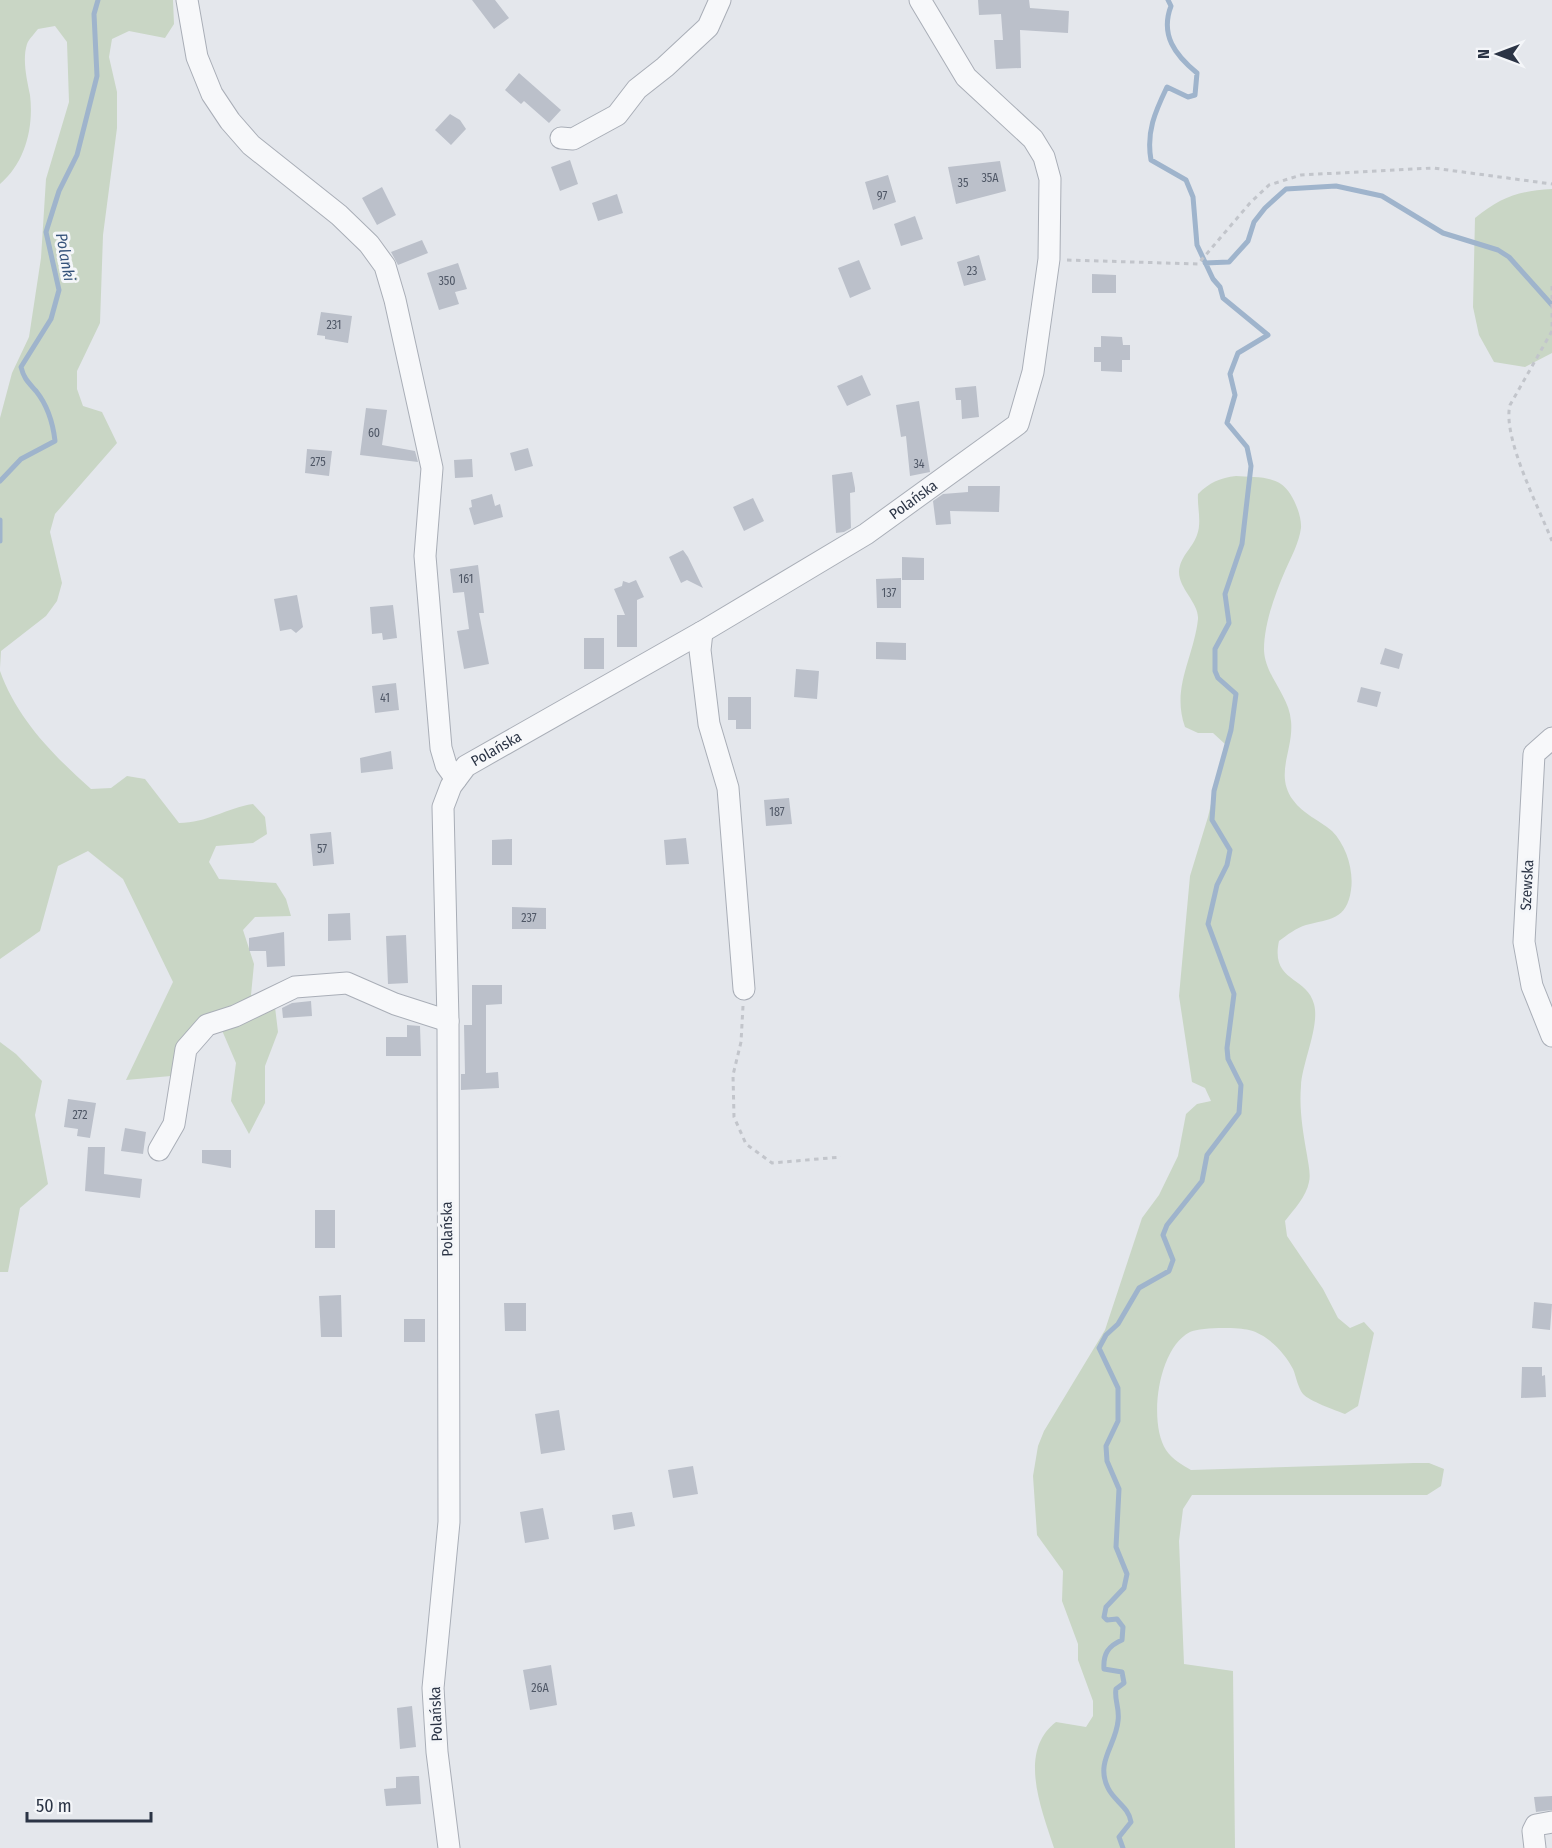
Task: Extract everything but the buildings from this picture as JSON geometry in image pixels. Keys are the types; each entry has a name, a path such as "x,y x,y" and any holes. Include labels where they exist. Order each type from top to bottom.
{"street":[{"path":"187,0 197,57 212,94 230,120 251,145 339,215 369,244 385,266 395,300 432,468 425,556 430,639 441,748 446,765 456,779"},
{"path":"561,138 573,139 617,115 637,89 665,68 708,27 720,0"},
{"name":"Polańska","path":"449,1848 434,1688 449,1522 448,1021 443,807 451,786 466,766 702,632 866,534 1018,424 1033,372 1049,259 1050,179 1044,157 1033,139 966,77 920,0"},
{"path":"702,632 700,650 709,724 728,788 744,989"},
{"name":"Szewska","path":"1552,738 1534,754 1524,942 1532,986 1552,1036"},
{"path":"159,1150 174,1124 186,1049 207,1025 235,1016 295,987 347,983 395,1004 448,1021"},
{"path":"1535,1848 1533,1831 1536,1825 1552,1822"}],"path":[{"path":"1049,259 1198,264 1250,203 1269,185 1301,176 1433,168 1552,184"},
{"path":"1552,286 1552,331 1510,405 1507,417 1512,439 1552,541"},
{"path":"744,989 741,1042 733,1075 734,1117 746,1143 772,1163 841,1157"}],"green space":[{"path":"0,0 173,0 174,24 165,38 129,31 112,39 109,57 117,92 117,128 103,235 100,323 77,371 77,389 83,406 102,412 117,443 55,514 50,532 62,583 57,601 46,616 1,651 0,668 0,418 12,373 29,337 41,258 46,179 69,102 67,42 55,26 38,29 27,44 25,57 31,107 29,132 16,166 0,184"},
{"path":"1552,189 1552,353 1525,367 1494,362 1479,335 1473,307 1475,218 1511,196 1529,191"},
{"path":"1236,476 1260,477 1276,481 1289,492 1298,510 1301,523 1300,534 1271,609 1264,640 1265,659 1286,703 1291,721 1285,771 1288,790 1301,809 1337,837 1350,866 1352,882 1349,900 1341,913 1336,917 1299,928 1279,941 1278,954 1284,972 1310,995 1315,1013 1313,1034 1302,1077 1301,1095 1310,1179 1303,1198 1285,1221 1287,1236 1323,1289 1338,1318 1350,1328 1364,1322 1374,1333 1358,1406 1345,1414 1306,1397 1285,1357 1275,1345 1256,1332 1236,1328 1210,1328 1190,1332 1170,1353 1159,1386 1157,1405 1161,1438 1171,1456 1191,1470 1414,1463 1429,1463 1444,1469 1441,1486 1427,1495 1192,1495 1183,1509 1179,1541 1184,1664 1233,1671 1235,1848 1054,1848 1036,1782 1035,1765 1038,1749 1044,1734 1056,1722 1086,1727 1093,1716 1093,1701 1078,1660 1078,1644 1062,1601 1063,1571 1037,1535 1033,1476 1038,1446 1044,1431 1105,1330 1142,1218 1159,1195 1178,1156 1186,1114 1197,1104 1211,1101 1205,1088 1192,1082 1179,996 1190,876 1208,817 1225,744 1213,733 1198,733 1185,727 1181,713 1182,686 1198,619 1179,572 1182,561 1195,540 1198,530 1198,494 1216,481"},
{"path":"0,671 16,705 38,736 91,789 111,788 127,776 145,779 179,823 199,821 253,804 265,817 267,834 253,843 216,846 209,862 219,879 276,883 286,899 291,916 255,917 243,930 254,964 251,995 275,1007 278,1032 265,1066 265,1103 249,1134 231,1101 236,1063 221,1028 185,1034 171,1076 126,1080 173,982 123,879 88,851 58,866 40,931 0,959"},
{"path":"0,1042 16,1054 42,1081 35,1115 48,1184 20,1208 8,1272 0,1272"}],"waterway":[{"name":"Polanki","path":"0,481 21,459 55,441 47,409 25,377 21,367 51,319 59,290 46,232 59,191 77,155 97,76 94,14 98,0"},
{"path":"1123,1848 1119,1837 1131,1822 1130,1817 1108,1788 1104,1770 1118,1721 1116,1689 1124,1683 1122,1672 1104,1669 1104,1659 1107,1651 1122,1640 1123,1627 1117,1619 1107,1620 1104,1617 1106,1607 1124,1588 1127,1574 1116,1547 1119,1489 1107,1461 1106,1446 1118,1421 1118,1388 1099,1348 1106,1335 1118,1324 1139,1288 1169,1271 1173,1260 1163,1235 1167,1225 1202,1181 1207,1155 1239,1113 1241,1085 1228,1059 1227,1048 1234,994 1208,924 1217,885 1227,865 1230,850 1212,820 1214,791 1231,730 1236,694 1218,678 1215,671 1215,649 1229,623 1225,594 1242,544 1251,466 1247,447 1227,423 1235,395 1230,374 1238,353 1268,335 1223,298 1220,287 1213,279 1197,245 1193,197 1186,180 1151,160 1151,131 1167,87 1188,97 1195,95 1197,73 1176,52 1169,35 1167,26 1171,6 1168,0"},
{"path":"1205,263 1229,262 1248,241 1254,222 1265,208 1286,189 1336,186 1382,196 1443,233 1498,250 1509,257 1552,305"},
{"name":"Polanki","path":"0,520 0,541"}]}
